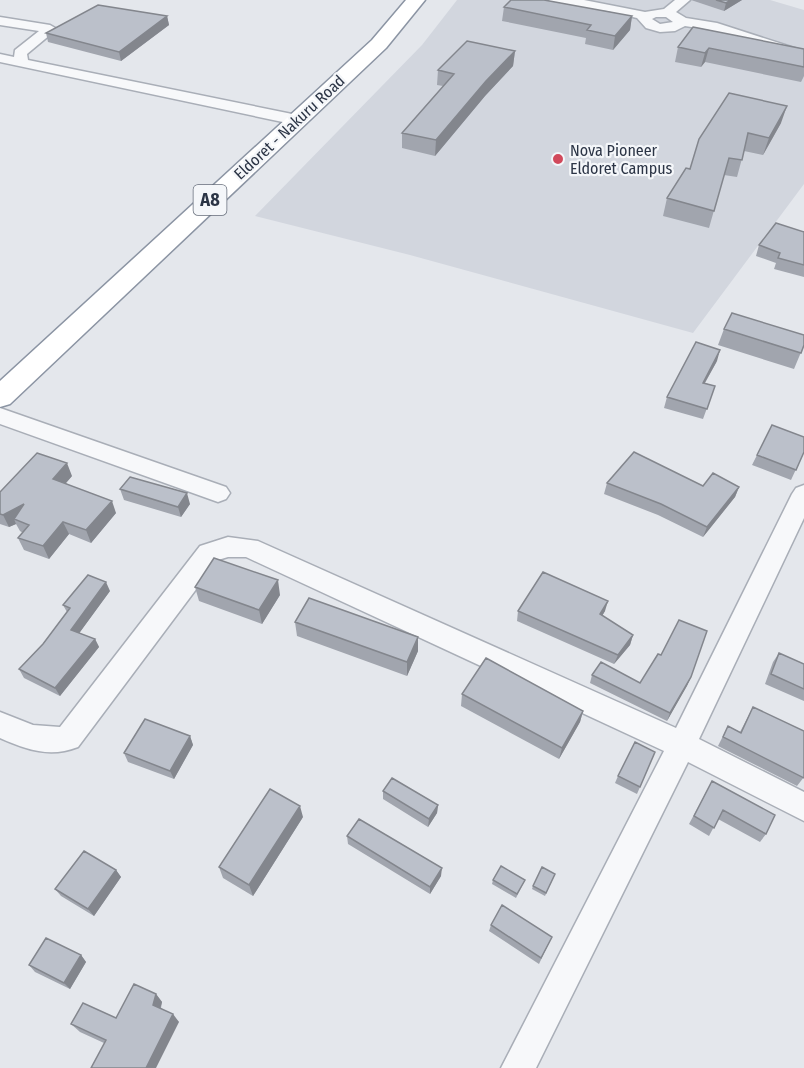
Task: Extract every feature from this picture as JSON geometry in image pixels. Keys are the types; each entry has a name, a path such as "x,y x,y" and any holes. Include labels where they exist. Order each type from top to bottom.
{"highway":[{"name":"Eldoret - Nakuru Road","path":"5,386 379,44 416,0"}],"street":[{"path":"555,0 607,7 645,16 644,21 657,28 675,27 673,17 683,0"},
{"path":"673,17 694,0"},
{"path":"673,17 712,26 804,56"},
{"path":"0,21 50,29 20,53 22,63"},
{"path":"0,58 297,120"},
{"path":"0,416 218,493"},
{"path":"518,1068 682,745 804,494"},
{"path":"0,725 45,742 68,738 78,728 188,578 209,554 228,547 249,548 682,745 804,807"}],"shaded area":[{"name":"Nova Pioneer Eldoret Campus","path":"457,0 770,0 804,10 804,184 693,333 410,255 255,216 422,45"}],"building":[{"path":"511,0 544,0 632,16 615,36 587,30 591,25 504,7"},
{"path":"98,5 167,16 119,52 46,33"},
{"path":"693,27 804,49 804,67 709,48 705,53 678,47"},
{"path":"467,41 515,51 436,140 402,133 454,74 438,70"},
{"path":"729,93 787,106 769,138 748,133 742,160 729,158 714,211 667,198 686,168 690,169 699,139"},
{"path":"776,223 804,232 804,265 778,258 780,253 759,245"},
{"path":"732,313 804,335 801,353 724,329"},
{"path":"696,342 720,350 703,383 715,386 707,409 667,397"},
{"path":"772,425 804,437 804,452 796,470 757,455"},
{"path":"634,452 703,486 713,473 739,487 707,527 661,504 607,483"},
{"path":"37,453 67,463 53,479 112,501 86,530 63,522 43,546 18,538 29,525 14,519 24,504 3,515 0,514 0,492"},
{"path":"130,477 187,493 178,507 120,489"},
{"path":"214,558 278,580 259,610 195,587"},
{"path":"543,572 608,601 600,614 633,635 618,655 518,611"},
{"path":"88,575 106,582 71,630 95,639 55,688 19,669 43,644 70,608 63,605"},
{"path":"309,598 418,637 407,662 295,622"},
{"path":"679,620 707,631 691,677 670,713 592,675 601,662 640,683 658,654 661,655"},
{"path":"779,653 804,664 804,689 771,674"},
{"path":"486,658 583,711 562,748 462,694"},
{"path":"753,707 804,731 804,778 723,737 728,726 741,733"},
{"path":"145,719 190,736 170,771 124,753"},
{"path":"635,742 655,752 640,787 618,776"},
{"path":"392,778 438,805 429,819 383,791"},
{"path":"712,781 775,815 766,834 723,810 714,828 694,816"},
{"path":"270,789 300,806 249,885 219,867"},
{"path":"359,819 442,868 430,887 347,836"},
{"path":"84,851 116,870 88,909 55,889"},
{"path":"501,866 525,880 517,894 493,880"},
{"path":"542,867 555,874 546,893 533,886"},
{"path":"502,905 552,937 541,958 491,925"},
{"path":"46,938 81,955 64,983 29,965"},
{"path":"134,984 156,994 153,1005 173,1014 146,1068 91,1068 106,1040 71,1024 83,1003 116,1018"}],"place":[{"name":"Nova Pioneer Eldoret Campus","path":"558,159"}]}
